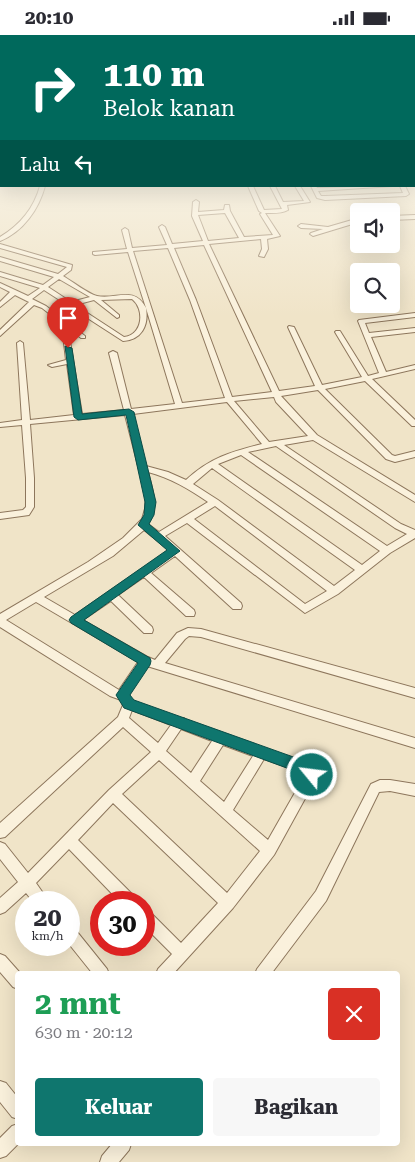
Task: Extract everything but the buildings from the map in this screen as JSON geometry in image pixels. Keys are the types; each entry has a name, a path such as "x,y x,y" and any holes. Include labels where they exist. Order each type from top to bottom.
{"street":[{"path":"0,239 18,228 30,211"},
{"path":"196,211 206,243 279,400 314,437 415,499"},
{"path":"196,214 217,211"},
{"path":"228,211 243,240"},
{"path":"262,211 282,211"},
{"path":"100,259 170,246 264,238 277,235 263,214"},
{"path":"400,218 415,217"},
{"path":"313,234 350,222"},
{"path":"301,226 331,227"},
{"path":"162,227 193,300 229,400 268,446"},
{"path":"125,230 179,406"},
{"path":"262,256 265,249 264,238"},
{"path":"0,246 69,265 69,269 44,287 30,301 26,309 1,332"},
{"path":"96,253 131,253"},
{"path":"0,259 60,277 95,298 117,316"},
{"path":"0,274 44,287 123,339 133,338 138,333 145,316 137,298 95,298 71,304"},
{"path":"0,285 44,307 83,337"},
{"path":"0,305 14,293"},
{"path":"109,331 117,316 113,298"},
{"path":"26,309 44,307"},
{"path":"382,374 361,323 362,320 415,315"},
{"path":"291,327 320,388 389,457 395,459 415,454"},
{"path":"366,335 415,330"},
{"path":"338,332 366,378 415,424"},
{"path":"66,335 78,417"},
{"path":"0,516 26,513 30,507 20,343"},
{"path":"113,353 150,502 149,515 143,525 111,551 0,621 126,700 220,739 308,769 312,775 269,851 228,903 166,971"},
{"path":"52,365 70,361"},
{"path":"0,425 277,395 320,388 415,367"},
{"path":"187,484 195,475 211,463 242,452 314,437"},
{"path":"187,519 304,609 334,591 387,551 414,534 278,445"},
{"path":"242,452 387,551"},
{"path":"211,463 362,570"},
{"path":"142,468 165,474 187,484 215,502 334,591"},
{"path":"159,537 215,502"},
{"path":"143,525 237,606"},
{"path":"75,620 175,551"},
{"path":"144,572 190,613"},
{"path":"110,595 148,630"},
{"path":"36,597 145,661 415,743"},
{"path":"157,665 181,637 188,632 211,636 415,693"},
{"path":"0,833 123,720 126,700 145,661"},
{"path":"123,720 269,851"},
{"path":"0,907 27,883 112,794 158,753 180,722"},
{"path":"192,783 220,739"},
{"path":"224,811 261,753"},
{"path":"264,971 321,896 376,788 382,784 415,790"},
{"path":"112,794 228,903"},
{"path":"68,839 118,891"},
{"path":"0,849 33,891"},
{"path":"155,927 181,953"},
{"path":"80,947 100,971"},
{"path":"0,961 15,978"},
{"path":"0,1089 15,1107"},
{"path":"0,1150 15,1135"},
{"path":"108,1162 121,1146"}],"route":[{"path":"68,348 78,417 129,412 150,497 149,515 143,525 175,551 149,567 75,620 145,661 146,663 124,695 122,695 129,704 180,722 220,739 308,769 312,775"}]}
